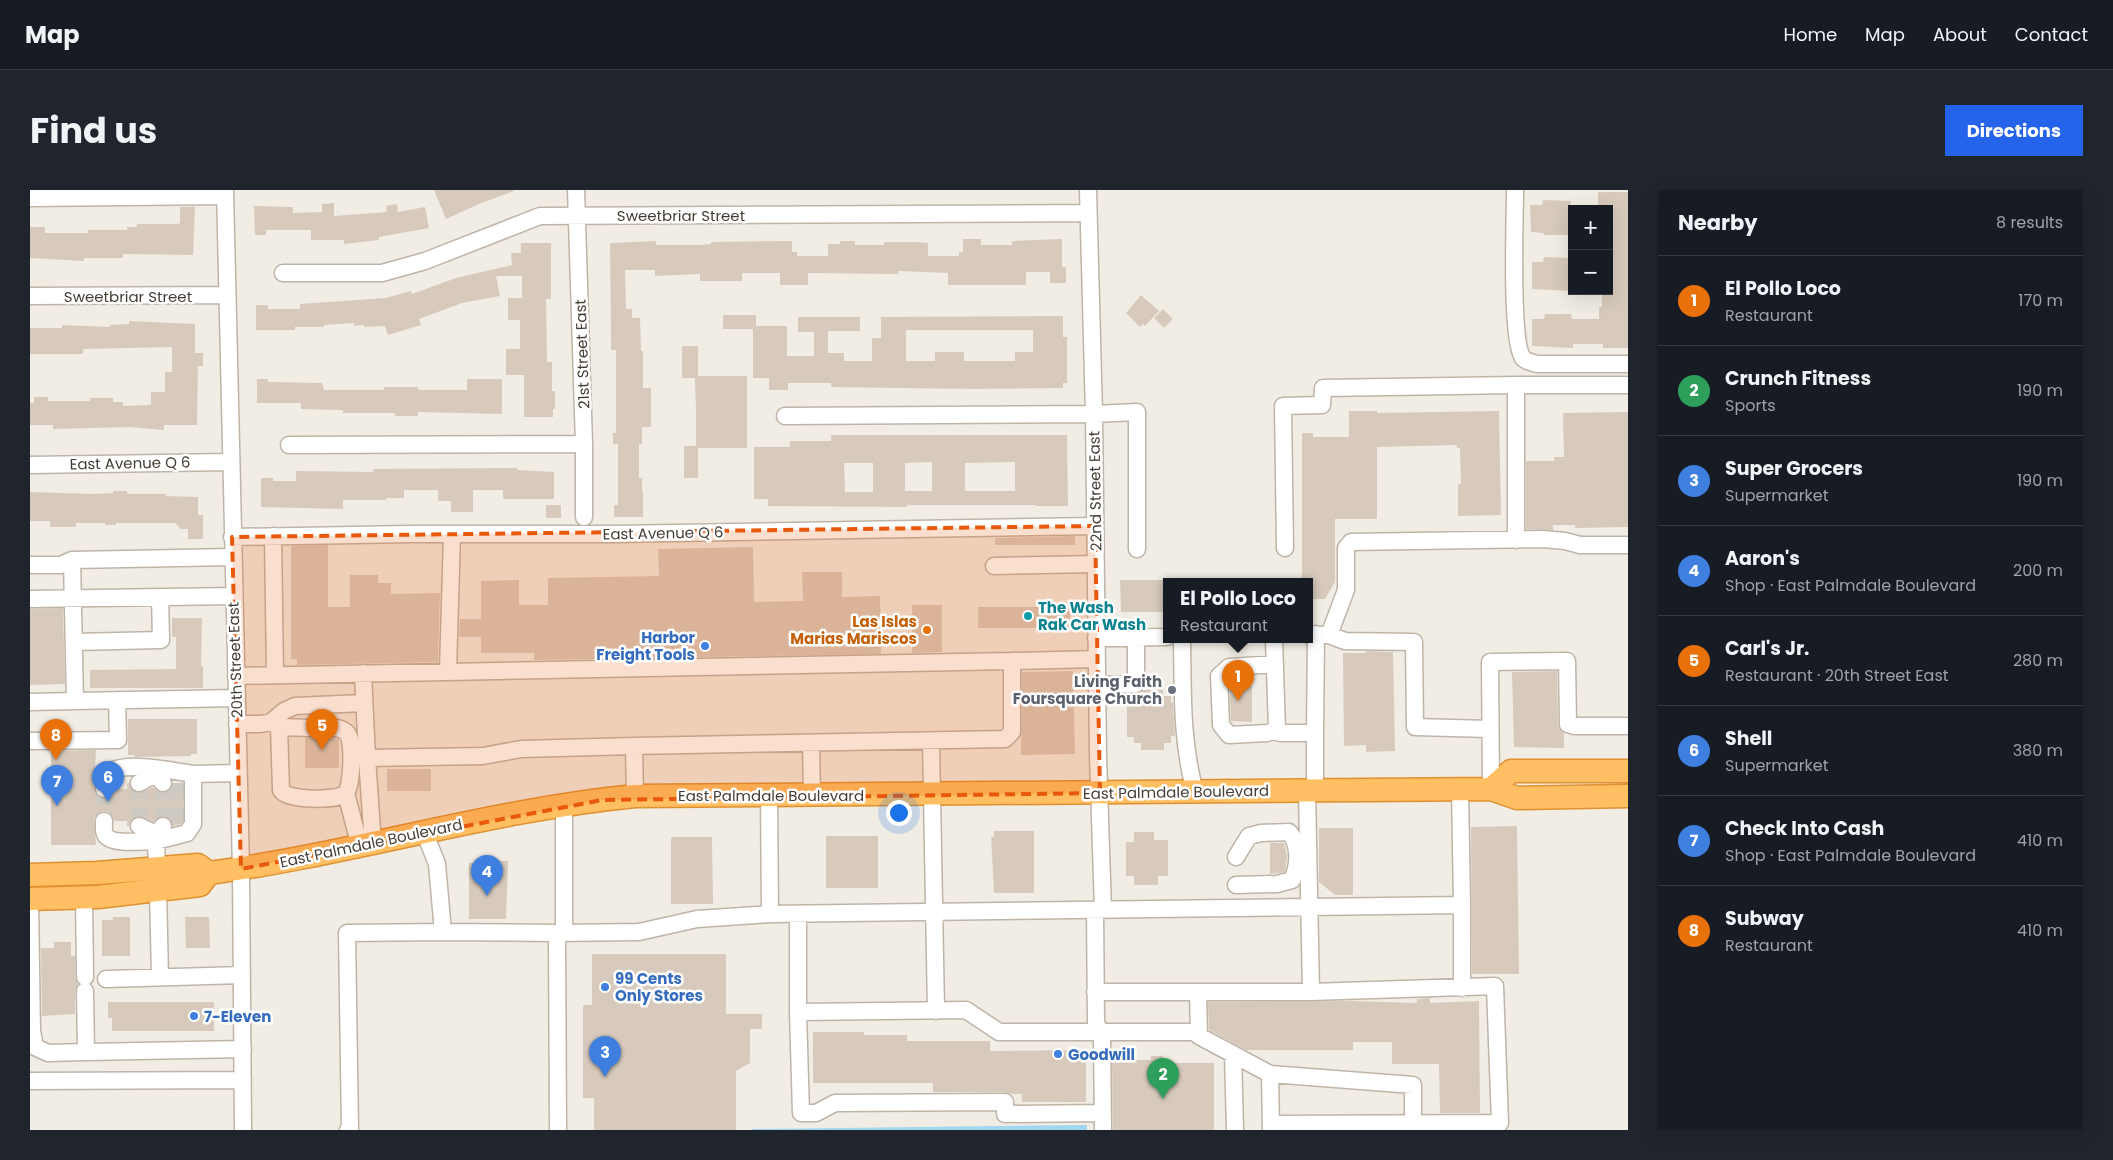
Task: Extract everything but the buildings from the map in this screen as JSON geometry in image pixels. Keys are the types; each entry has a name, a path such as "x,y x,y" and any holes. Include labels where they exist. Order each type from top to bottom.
{"highway":[{"path":"1491,789 1511,771 1628,771"},
{"name":"East Palmdale Boulevard","path":"30,899 84,897 157,879 198,865 209,873 241,869 564,805 635,796 1491,789 1517,798 1628,796"},
{"name":"East Palmdale Boulevard","path":"30,875 157,879"}],"street":[{"name":"21st Street East","path":"576,190 584,444 584,517"},
{"name":"22nd Street East","path":"1088,190 1094,414 1096,638 1100,793 1096,1022 1102,1038 1104,1130"},
{"path":"1515,190 1515,306 1517,342 1522,357 1526,361 1537,364 1628,364"},
{"path":"30,198 150,193 225,193"},
{"name":"20th Street East","path":"225,193 241,869 243,1130"},
{"name":"Sweetbriar Street","path":"283,273 382,272 425,261 540,216 1088,213"},
{"name":"Sweetbriar Street","path":"30,296 226,295"},
{"path":"1516,384 1516,540"},
{"path":"1285,548 1283,406 1322,405 1323,388 1628,384"},
{"path":"785,416 1094,414 1137,412 1137,549"},
{"path":"289,445 584,444"},
{"name":"East Avenue Q 6","path":"30,465 230,462"},
{"name":"East Avenue Q 6","path":"232,537 616,534 1095,526"},
{"path":"448,671 452,534"},
{"path":"273,536 275,675"},
{"path":"1311,992 1308,907 1318,635 1346,590 1346,548 1351,542 1516,540 1558,540 1580,545 1628,545"},
{"path":"30,565 61,565 72,560 233,557"},
{"path":"72,560 75,701"},
{"path":"994,566 1096,564"},
{"path":"30,599 234,596"},
{"path":"74,642 161,640 160,597"},
{"path":"1318,635 1345,642 1414,642 1414,727 1490,729"},
{"path":"1097,685 1136,684 1136,637"},
{"path":"1096,638 1163,637"},
{"path":"1182,643 1183,734 1187,761 1195,792"},
{"path":"1274,643 1275,723 1277,730 1280,733 1315,733"},
{"path":"236,676 1097,660"},
{"path":"366,758 483,756 521,749 1005,739 1012,732 1012,661"},
{"path":"1491,789 1490,662 1567,661 1568,724 1574,726 1628,726"},
{"path":"1274,664 1229,666 1219,676 1221,725 1229,735 1267,733 1277,730"},
{"path":"363,673 366,758 366,845"},
{"path":"30,702 236,698"},
{"path":"30,741 118,740 118,700"},
{"path":"237,724 278,723 316,728 336,728 344,731 350,739 350,784 346,793 340,797 302,798 283,794 281,790 278,723 284,711 295,706 364,703"},
{"path":"931,741 936,1011"},
{"path":"811,743 812,795"},
{"path":"634,746 635,796"},
{"path":"104,789 106,775 115,768 162,777"},
{"path":"139,783 162,777 238,773"},
{"path":"139,826 163,832 186,833 193,824 193,774"},
{"path":"1460,789 1462,988"},
{"path":"346,793 366,845"},
{"path":"769,794 770,914"},
{"path":"558,1128 560,934 564,805"},
{"path":"104,820 105,833 108,838 115,841 163,832"},
{"path":"160,978 157,879 163,832"},
{"path":"424,832 437,864 443,932"},
{"path":"1236,857 1249,836 1261,833 1289,832 1296,841 1297,870 1292,880 1277,884 1236,885"},
{"path":"84,897 86,1052"},
{"path":"30,899 32,1031 35,1047 48,1054 243,1049"},
{"path":"348,1130 350,1129 346,934 639,932 697,919 770,914 1462,905"},
{"path":"798,914 801,1112 816,1112 835,1103 1005,1102 1005,1114 1103,1112"},
{"path":"106,979 242,975"},
{"path":"1096,992 1311,992 1495,986 1500,1123 1413,1123 1271,1127 1270,1074"},
{"path":"1198,992 1199,1036 1270,1074 1413,1085 1413,1123"},
{"path":"798,1012 966,1010 999,1032 1199,1032"},
{"path":"1233,1054 1235,1130"},
{"path":"30,1081 243,1080"}],"highlighted area":[{"path":"1095,526 1100,793 602,800 241,869 232,537"}],"water":[{"path":"1087,1125 1087,1130 752,1130 752,1129"}],"tunnel":[{"path":"139,783 139,826"},
{"path":"163,783 163,826"},
{"path":"177,783 178,826"},
{"path":"104,789 104,821"}],"place":[{"name":"The Wash Rak Car Wash","path":"1028,616"},
{"name":"Las Islas Marias Mariscos","path":"927,630"},
{"name":"Harbor Freight Tools","path":"705,646"},
{"name":"Living Faith Foursquare Church","path":"1172,690"},
{"name":"El Pollo Loco","path":"1238,701"},
{"name":"Carl's Jr.","path":"322,750"},
{"name":"Subway","path":"56,760"},
{"name":"Shell","path":"108,802"},
{"name":"Check Into Cash","path":"57,806"},
{"name":"Aaron's","path":"487,896"},
{"name":"99 Cents Only Stores","path":"605,987"},
{"name":"7-Eleven","path":"194,1016"},
{"name":"Goodwill","path":"1058,1054"},
{"name":"Super Grocers","path":"605,1077"},
{"name":"Crunch Fitness","path":"1163,1099"}]}
